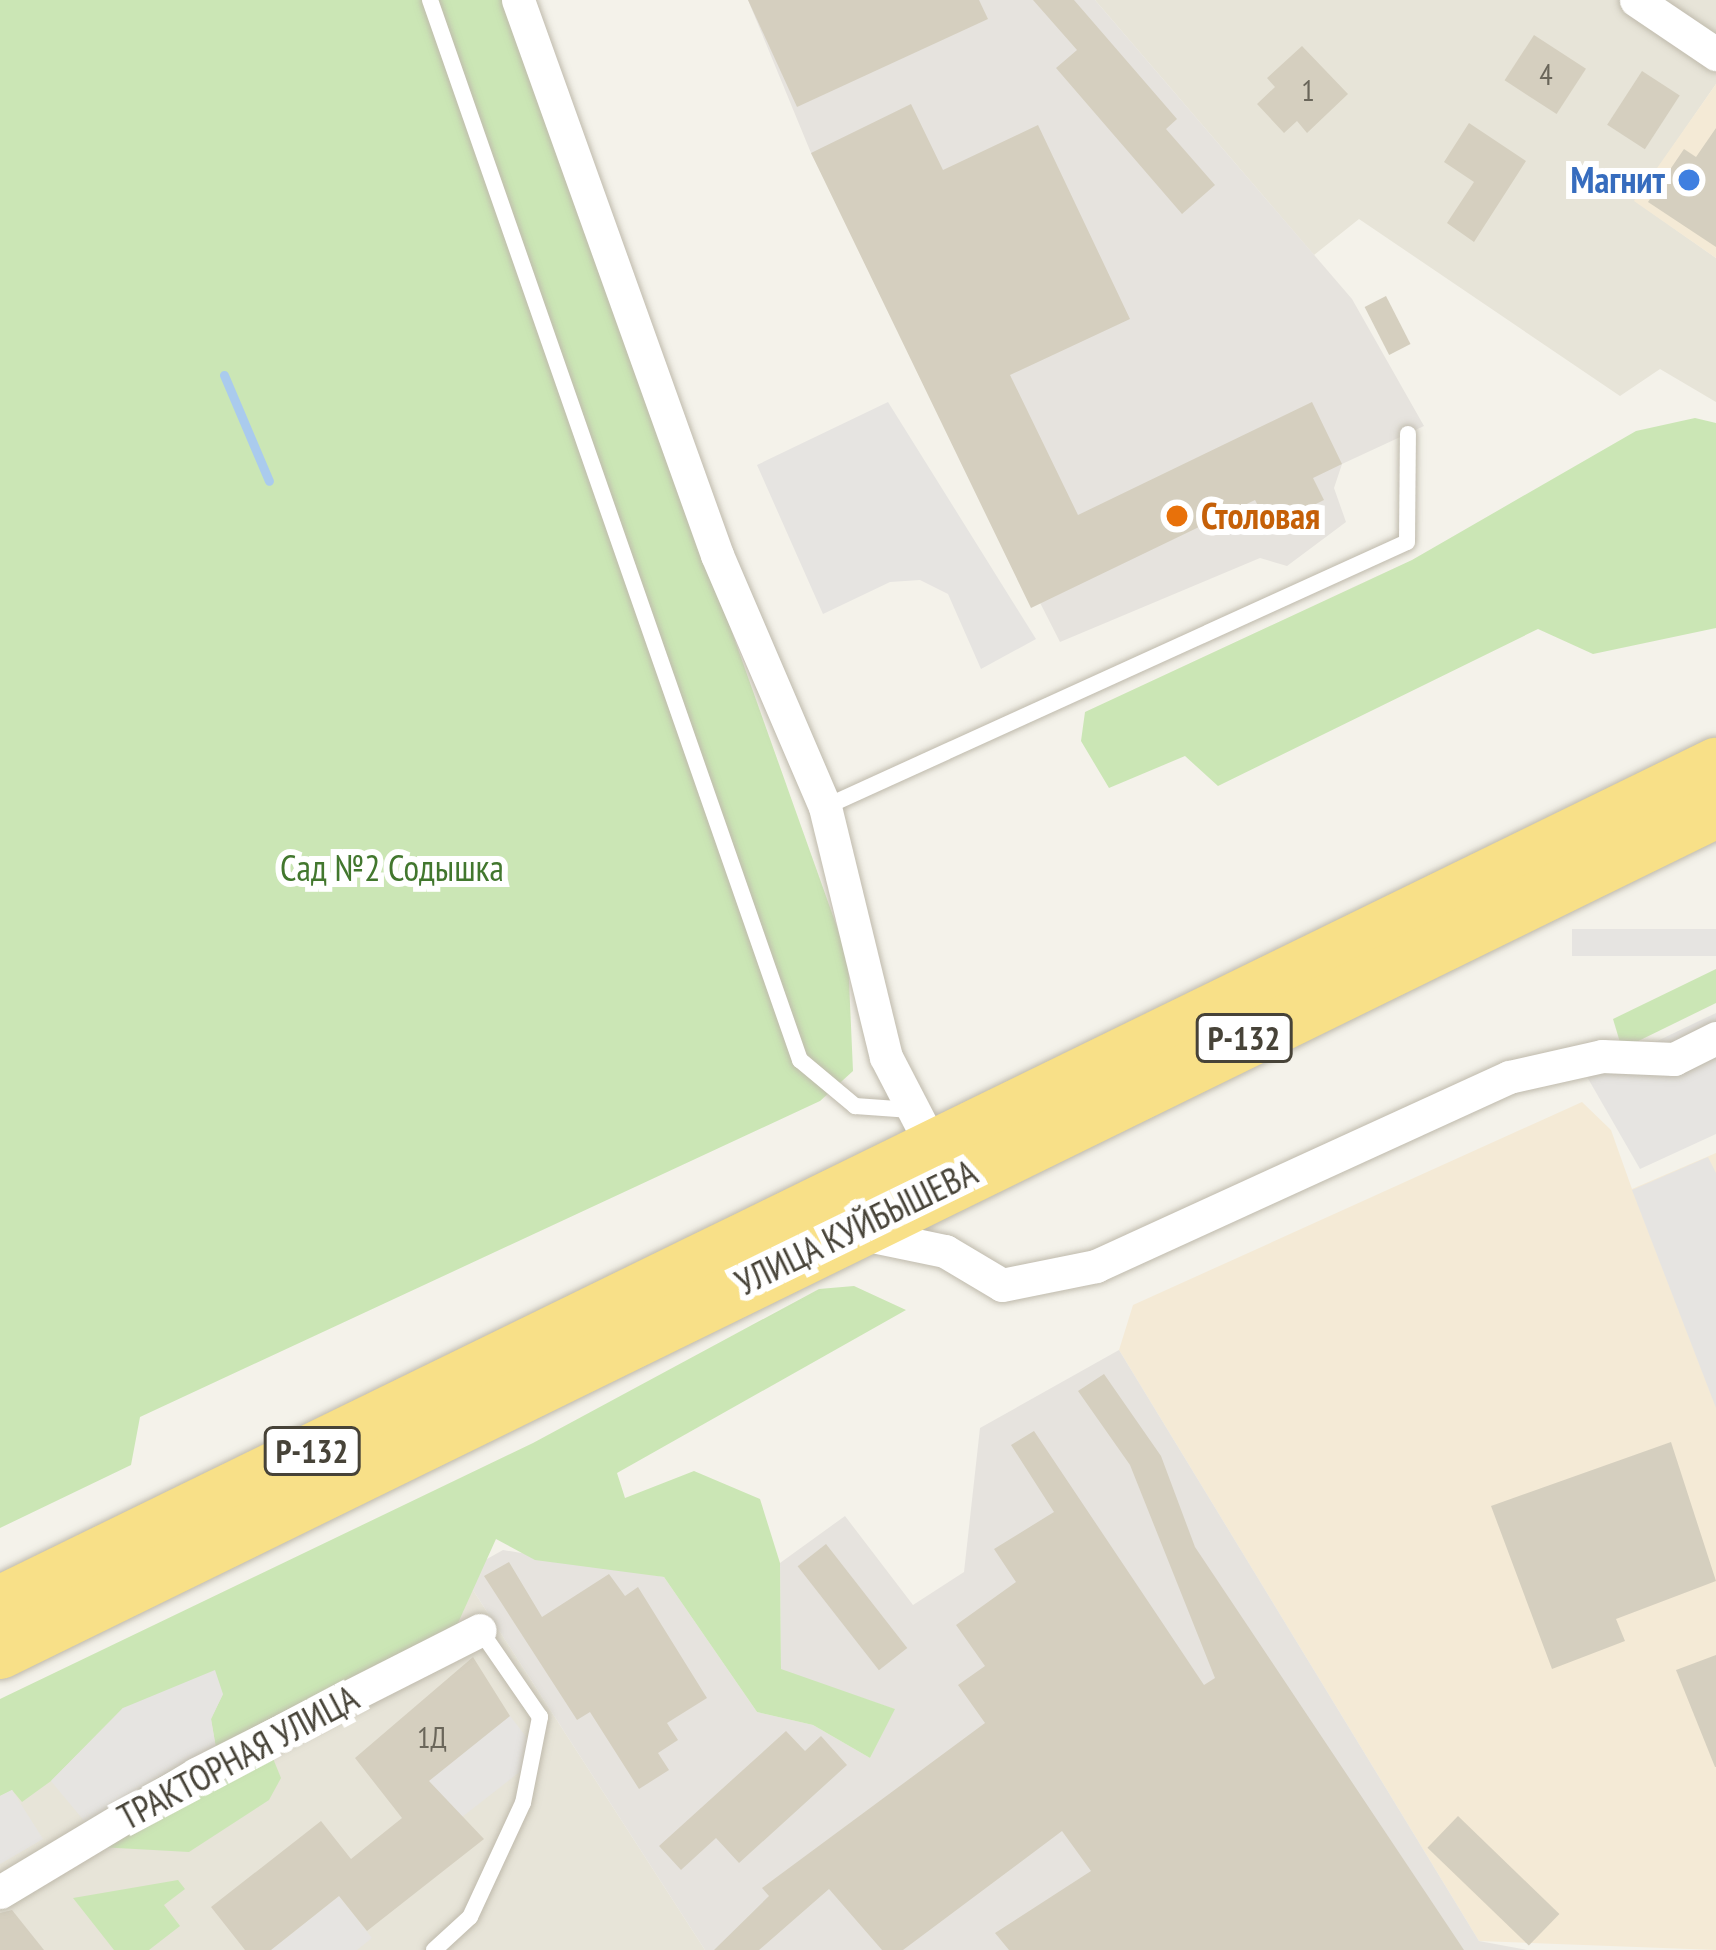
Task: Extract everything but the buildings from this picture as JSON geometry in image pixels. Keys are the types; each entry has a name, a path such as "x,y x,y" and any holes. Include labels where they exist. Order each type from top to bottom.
{"highway":[{"name":"УЛИЦА КУЙБЫШЕВА","path":"0,1603 921,1126 1716,765"},
{"name":"УЛИЦА КУЙБЫШЕВА","path":"0,1652 840,1233 1716,811"}],"street":[{"path":"518,0 717,555 825,807 886,1057 921,1126"},
{"path":"1636,0 1716,54"},
{"path":"840,1233 928,1245 1002,1285 1096,1265 1509,1077 1579,1059 1674,1059 1716,1038"},
{"name":"ТРАКТОРНАЯ УЛИЦА","path":"0,1892 196,1774 480,1630"}],"lane":[{"path":"430,0 800,1060 855,1106 921,1126"},
{"path":"825,807 1407,542 1408,434"},
{"path":"434,1950 470,1917 524,1803 540,1717 480,1630"}],"shaded area":[{"path":"748,0 1095,0 1352,299 1424,426 1342,464 1334,488 1346,522 1287,566 1260,558 1060,642 811,153"},
{"path":"1095,0 1716,0 1716,84 1635,201 1716,258 1716,402 1660,369 1620,396 1359,219 1314,255"},
{"path":"1716,84 1716,258 1634,201"},
{"path":"888,402 1036,639 981,669 948,594 920,580 890,582 823,614 757,465"},
{"path":"1572,929 1716,929 1716,956 1572,956"},
{"path":"1716,1013 1716,1134 1640,1169 1586,1075"},
{"path":"1582,1102 1611,1130 1632,1189 1716,1153 1716,1950 1479,1941 1119,1350 1133,1305"},
{"path":"1708,1157 1716,1173 1716,1408 1632,1190"},
{"path":"1119,1350 1479,1941 1527,1950 705,1950 462,1573 503,1550 664,1577 757,1712 813,1725 870,1758 894,1709 781,1670 780,1563 845,1516 913,1605 964,1572 980,1428"},
{"path":"462,1573 705,1950 0,1950 0,1756"},
{"path":"215,1670 223,1694 211,1719 216,1748 90,1828 51,1781 123,1708"},
{"path":"510,1716 541,1755 459,1819 428,1780"},
{"path":"12,1790 43,1839 0,1864 0,1796"},
{"path":"339,1896 372,1938 357,1950 271,1950"}],"green space":[{"name":"Сад №2 Содышка","path":"0,0 507,0 848,958 853,1071 820,1101 140,1417 131,1465 0,1528"},
{"path":"1695,418 1716,423 1716,628 1593,654 1538,629 1218,786 1185,756 1109,788 1081,741 1085,712 1412,560 1636,431"},
{"path":"1716,969 1716,1003 1622,1049 1613,1019"},
{"path":"854,1286 906,1310 617,1473 625,1498 694,1471 760,1499 780,1563 781,1669 895,1709 870,1758 813,1725 757,1712 664,1577 535,1560 496,1539 453,1634 216,1748 211,1719 223,1694 123,1708 51,1781 22,1802 12,1790 0,1796 0,1699 533,1443 819,1289"},
{"path":"270,1751 281,1778 269,1800 189,1852 99,1847"},
{"path":"178,1880 185,1889 164,1905 180,1926 149,1950 114,1950 73,1898"}],"waterway":[{"path":"224,375 269,481"}],"place":[{"name":"Магнит","path":"1689,180"},
{"name":"Столовая","path":"1177,516"}]}
